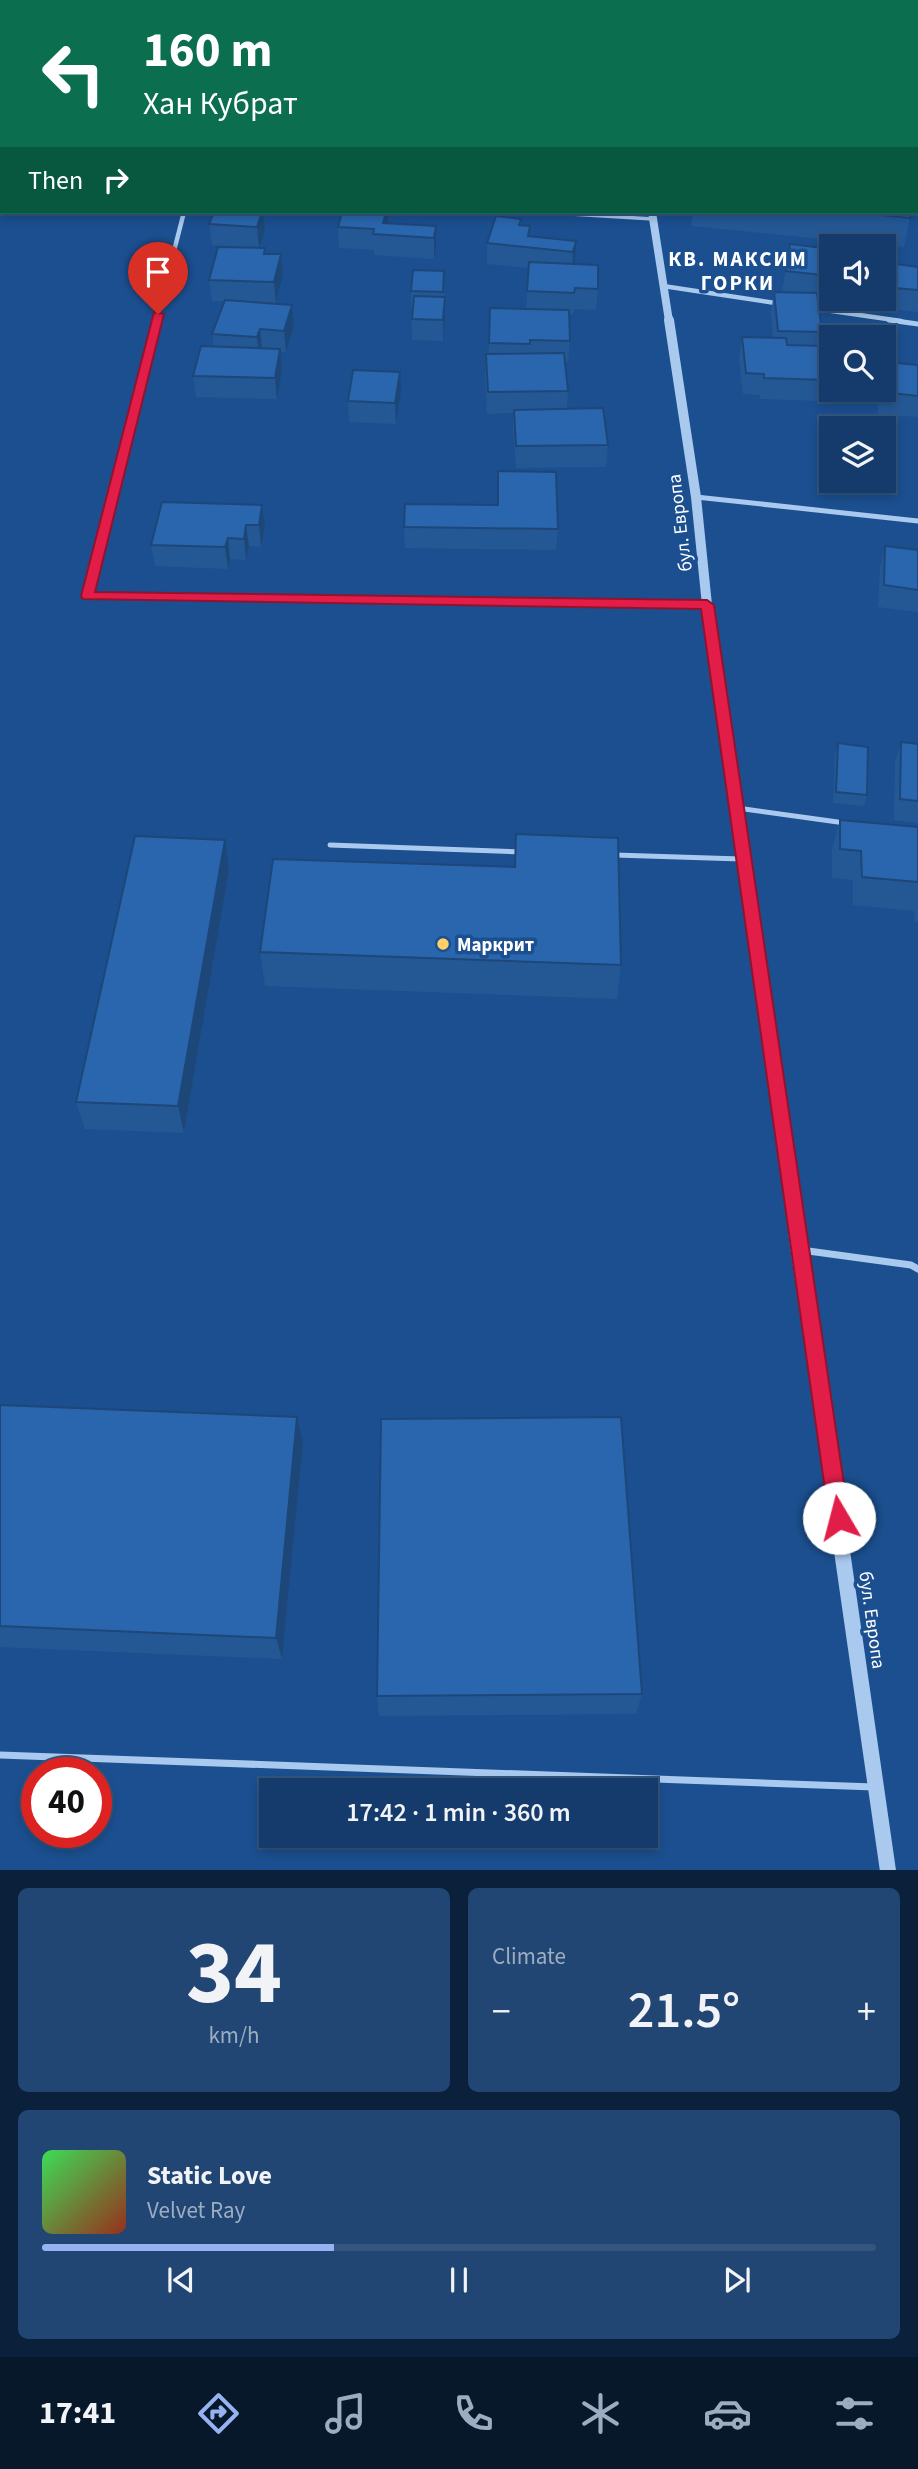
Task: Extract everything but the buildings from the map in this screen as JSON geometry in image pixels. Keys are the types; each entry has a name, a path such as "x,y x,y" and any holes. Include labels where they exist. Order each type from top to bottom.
{"street":[{"path":"183,214 87,596 707,605"},
{"name":"бул. Европа","path":"652,216 696,497 707,605 888,1870"},
{"path":"663,286 784,304"},
{"path":"797,306 918,324"},
{"path":"696,497 918,521"}],"lane":[{"path":"594,214 652,216"},
{"path":"737,808 853,824"},
{"path":"330,845 523,852"},
{"path":"606,855 744,859"},
{"path":"800,1250 911,1265 918,1269"},
{"path":"0,1755 877,1787"}],"place":[{"name":"Маркрит","path":"443,944"}],"district":[{"name":"КВ. МАКСИМ ГОРКИ","path":"738,271"}],"route":[{"path":"158,314 87,596 707,605 839,1518"}]}
